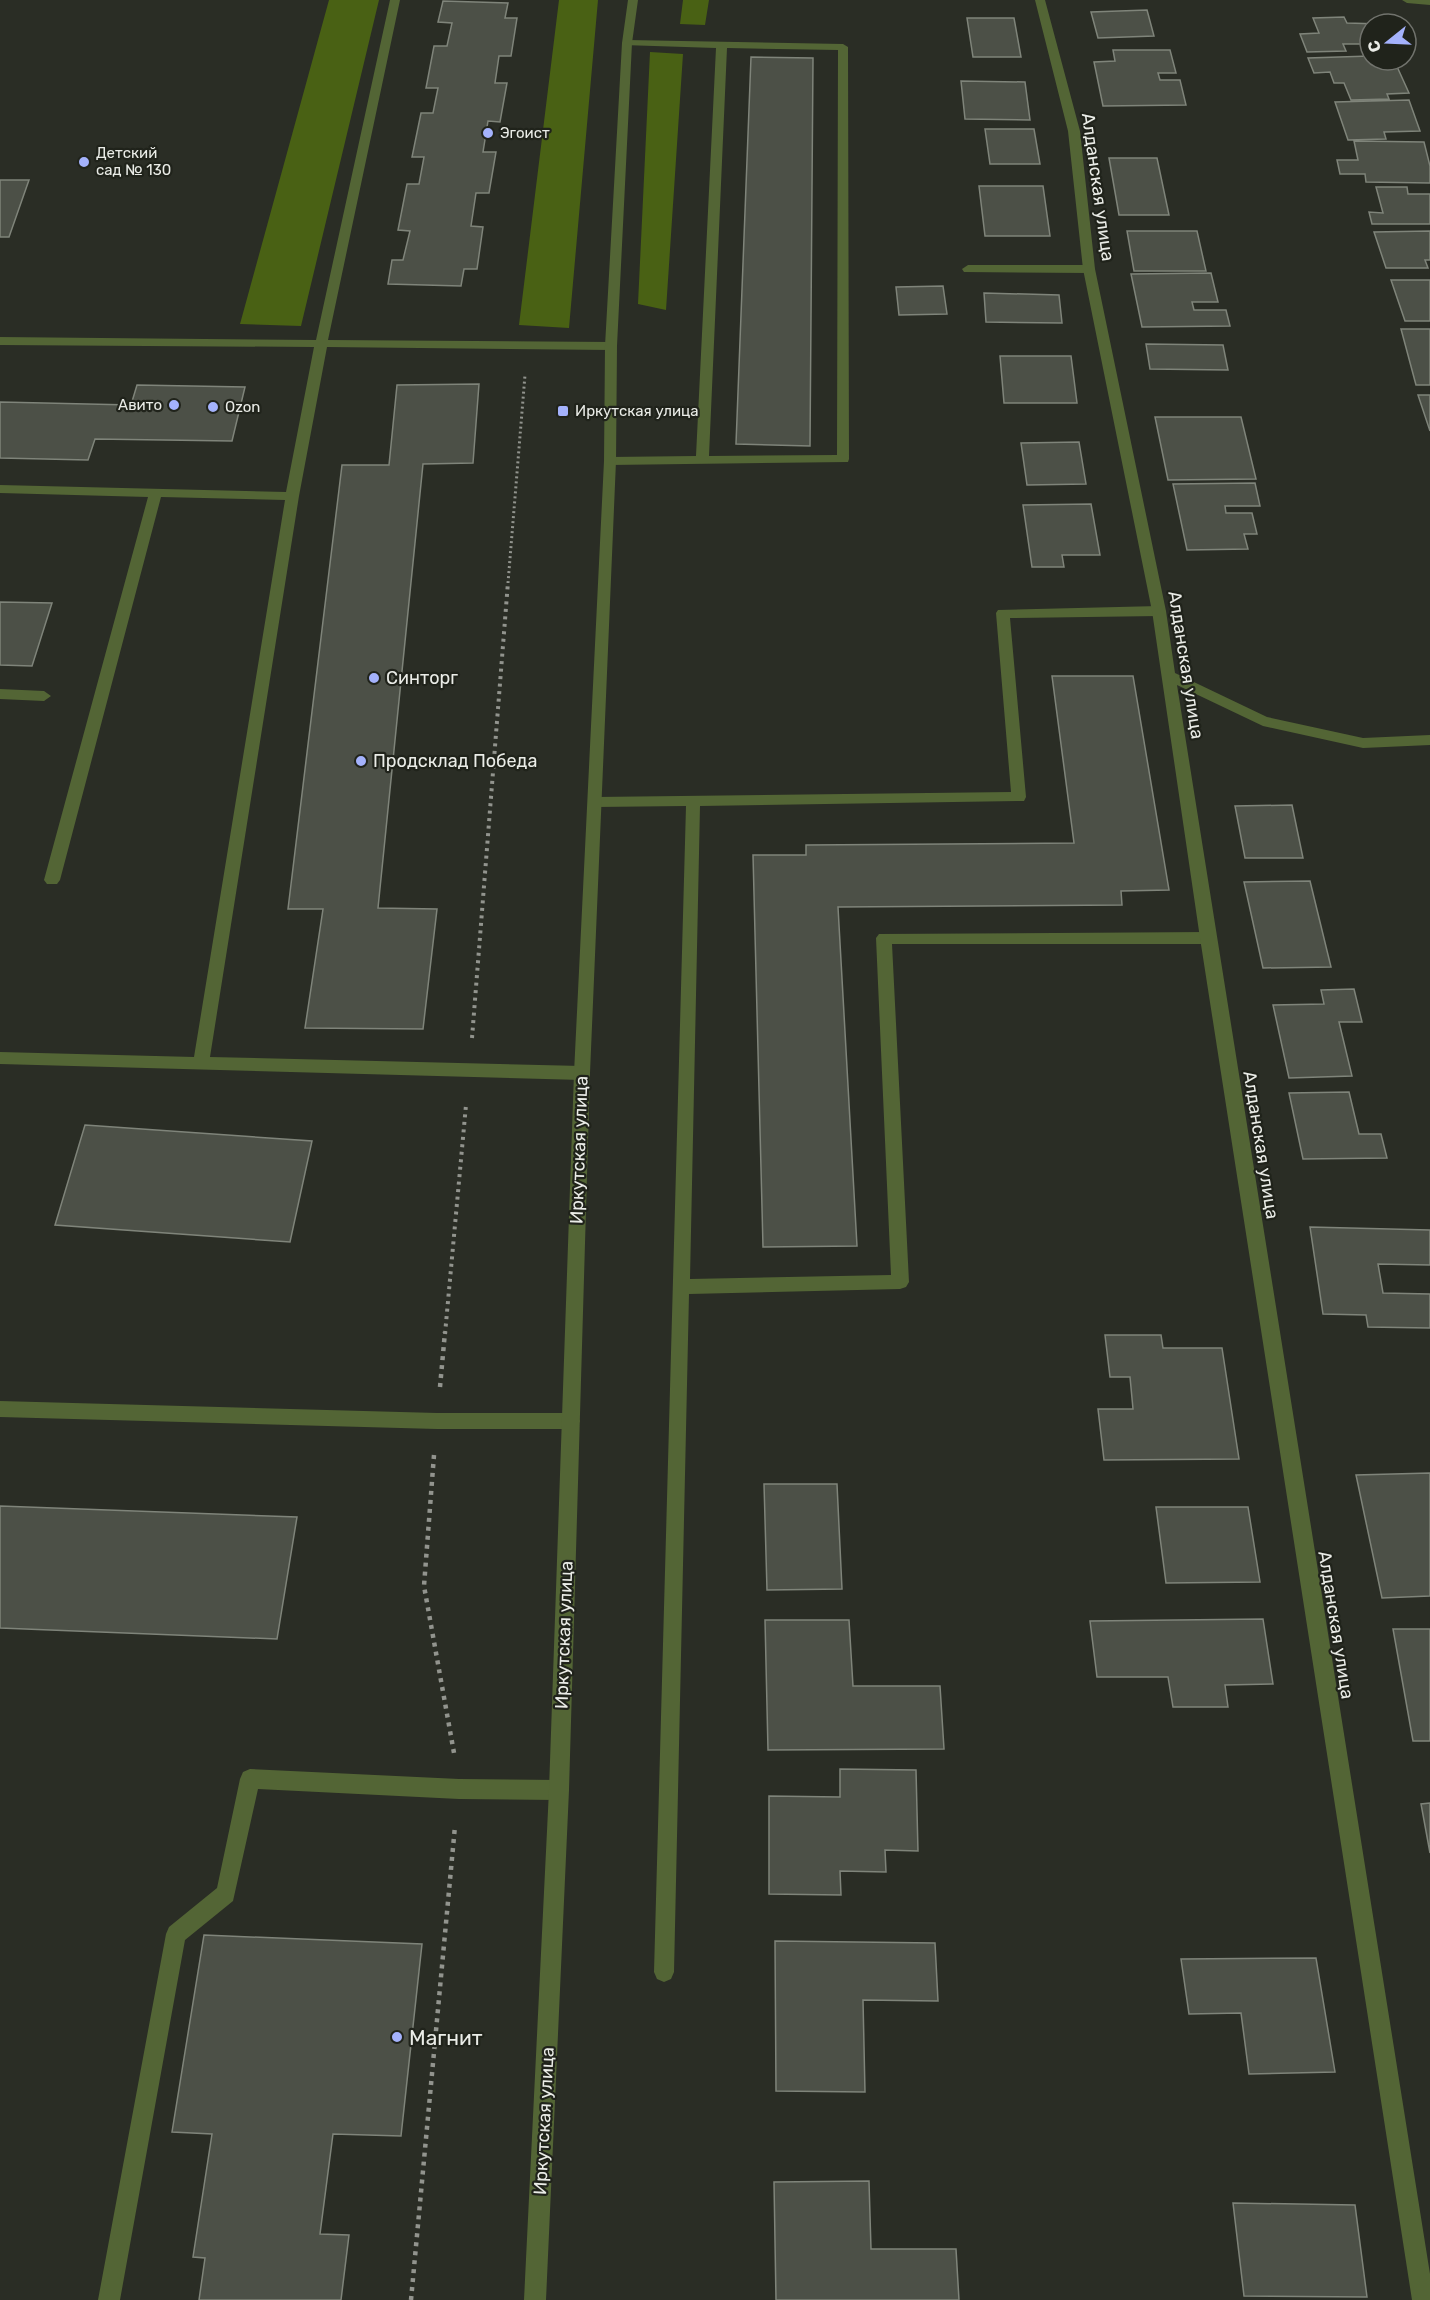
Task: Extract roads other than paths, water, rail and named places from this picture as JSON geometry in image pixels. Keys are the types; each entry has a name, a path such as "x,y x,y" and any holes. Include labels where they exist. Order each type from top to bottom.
{"street":[{"path":"201,1064 292,495 321,345 395,0"},
{"name":"Иркутская улица","path":"535,2300 559,1790 582,1073 610,461 611,346 627,43 633,0"},
{"name":"Алданская улица","path":"1040,0 1074,131 1089,269 1159,611 1208,938 1423,2300"},
{"path":"1407,0 1428,2 1430,16"},
{"path":"610,461 843,459 843,47 627,43"},
{"path":"702,461 722,45"},
{"path":"968,269 1089,269"},
{"path":"0,341 611,346"},
{"path":"0,489 292,495"},
{"path":"52,880 156,492"},
{"path":"596,802 1019,797 1003,613 1159,611"},
{"path":"1168,675 1263,721 1363,743 1430,740"},
{"path":"0,694 44,696"},
{"path":"664,1972 693,802"},
{"path":"682,1287 900,1282 884,938 1208,938"},
{"path":"0,1058 582,1073"},
{"path":"0,1409 437,1420 571,1420"},
{"path":"109,2300 176,1934 226,1894 250,1779 459,1789 559,1790"}],"place":[{"name":"Эгоист","path":"488,133"},
{"name":"Детский сад № 130","path":"84,162"},
{"name":"Авито","path":"174,405"},
{"name":"Ozon","path":"213,407"},
{"name":"Иркутская улица","path":"563,411"},
{"name":"Синторг","path":"374,678"},
{"name":"Продсклад Победа","path":"361,761"},
{"name":"Магнит","path":"397,2037"}]}
